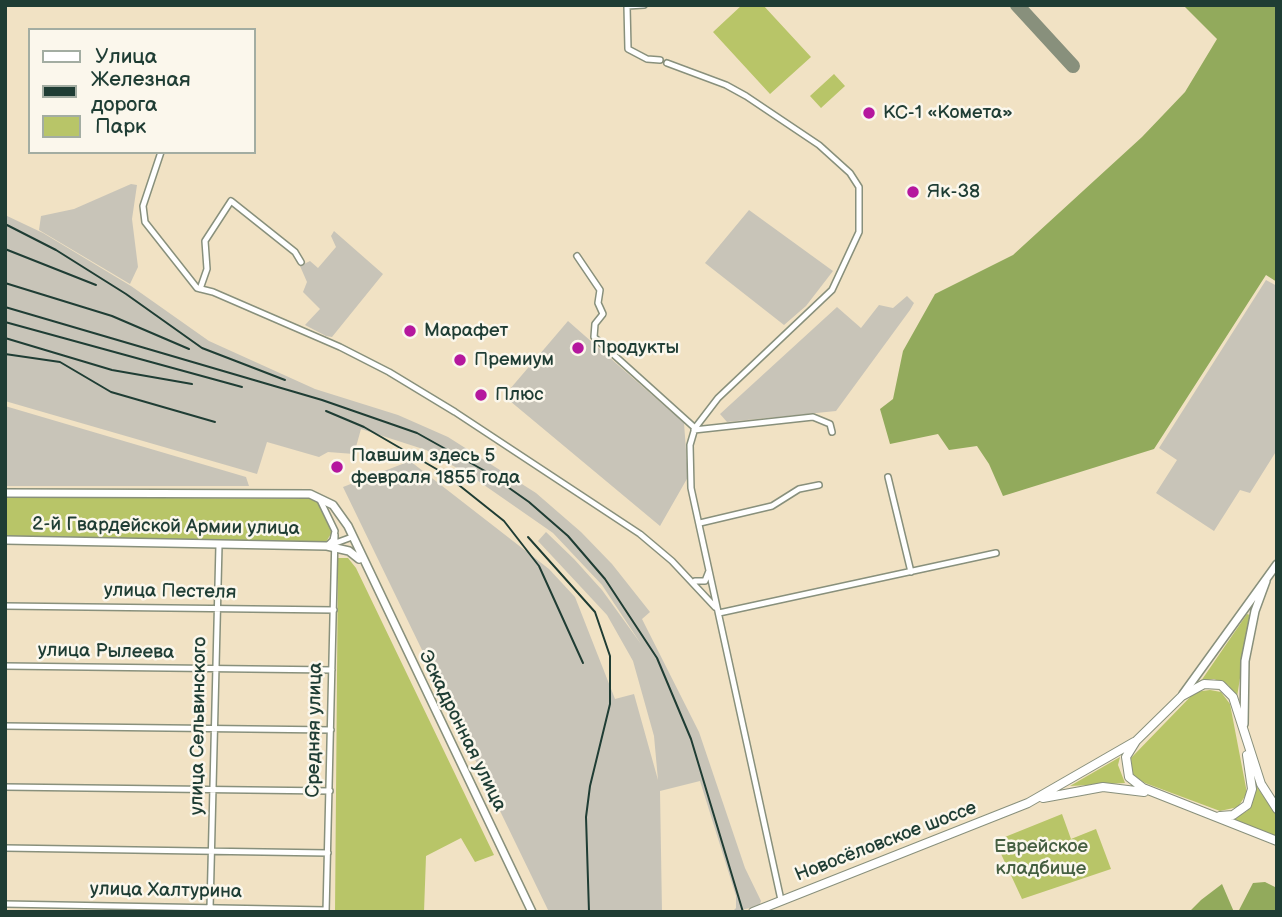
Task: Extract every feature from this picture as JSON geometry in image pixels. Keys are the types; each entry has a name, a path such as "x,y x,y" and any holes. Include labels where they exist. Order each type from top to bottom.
{"main road":[{"name":"2-й Гвардейской Армии улица","path":"5,493 318,496"},
{"name":"Эскадронная улица","path":"318,496 333,505 352,537 532,912"},
{"name":"2-й Гвардейской Армии улица","path":"5,540 327,546 335,542 355,554 364,565"},
{"path":"1277,564 1182,696 1136,741 1126,757 1129,777 1143,788 1277,841"},
{"path":"1202,812 1233,815 1247,805 1252,789 1242,686 1255,611 1266,581"},
{"path":"1182,696 1204,684 1221,685 1228,690 1236,704 1261,784 1277,809"},
{"name":"Новосёловское шоссе","path":"753,912 1031,801 1136,741"},
{"name":"Новосёловское шоссе","path":"1031,801 1103,787 1164,797"}],"street":[{"path":"644,5 627,6 628,49 647,59 660,60"},
{"path":"667,63 726,85 819,145 850,173 859,187 857,239 832,290 718,398 695,429 690,445 691,488 781,900"},
{"path":"160,154 143,206 145,222 200,289 282,321 389,372 599,505 640,534 692,580 719,613"},
{"path":"200,289 207,269 205,241 231,201 295,252 301,262"},
{"path":"577,256 600,290 598,303 603,314 595,324 594,337 695,429 813,418 830,424 832,432"},
{"path":"888,477 911,572"},
{"path":"699,523 772,506 799,489 819,485"},
{"path":"318,496 335,542"},
{"path":"327,546 352,537"},
{"name":"Средняя улица","path":"326,911 335,542"},
{"name":"улица Сельвинского","path":"210,908 219,545"},
{"path":"719,613 996,552"},
{"path":"692,580 705,581 710,568"},
{"name":"улица Пестеля","path":"5,606 334,610"},
{"name":"улица Рылеева","path":"5,666 332,670"},
{"path":"5,726 331,730"},
{"path":"5,787 330,791"},
{"path":"5,848 328,853"},
{"name":"улица Халтурина","path":"5,904 137,909 326,911"}],"shaded area":[{"path":"131,184 137,185 132,219 138,267 130,284 39,230 41,216 74,209"},
{"path":"749,210 833,271 806,306 784,325 705,263"},
{"path":"5,215 43,233 131,286 209,341 315,389 398,415 448,437 536,493 581,532 612,564 650,612 642,619 699,732 745,868 761,901 759,906 732,912 736,908 736,896 700,781 660,791 662,912 549,912 343,487 410,461 549,569 575,597 615,699 634,694 658,780 654,736 633,661 607,615 538,541 546,532 574,559 602,590 641,644 602,585 553,533 474,478 426,450 361,429 354,454 328,452 319,457 267,442 257,474 5,401"},
{"path":"334,231 383,274 332,337 305,325 320,309 303,292 307,282 300,266 310,261 318,268 336,247 331,236"},
{"path":"1266,280 1277,286 1277,450 1250,493 1240,490 1214,531 1156,493 1177,460 1159,448"},
{"path":"907,296 914,303 910,310 836,411 727,422 720,414 837,307 861,328 879,305 893,308"},
{"path":"568,321 684,423 688,477 660,526 504,396"},
{"path":"5,406 246,477 249,486 5,486"}],"green space":[{"path":"742,5 763,5 811,57 770,94 713,32"},
{"path":"1183,5 1277,5 1277,282 1266,275 1154,449 1003,496 989,464 977,446 949,450 938,434 890,444 880,409 893,399 903,351 935,294 1013,255 1142,137 1185,92 1217,39"},
{"path":"834,74 845,86 821,108 810,96"},
{"path":"5,497 313,499 320,504 332,532 326,542 5,536"},
{"path":"338,558 348,558 356,568 494,855 475,862 461,838 426,856 424,912 335,912"},
{"path":"1247,614 1250,615 1237,697 1228,685 1214,679 1201,681"},
{"path":"1195,692 1221,692 1230,704 1247,793 1238,807 1220,811 1145,783 1132,775 1131,758"},
{"path":"1120,757 1118,765 1125,783 1070,786"},
{"path":"1255,784 1277,816 1277,839 1229,820 1247,811 1253,799"},
{"name":"Еврейское кладбище","path":"1062,814 1071,839 1096,829 1111,869 1022,899 995,841"},
{"path":"1265,882 1277,888 1277,912 1238,912 1253,883"},
{"path":"1222,884 1234,912 1189,912 1201,900"}],"taxiway":[{"path":"1017,5 1073,66"}],"railway":[{"path":"5,224 56,250 126,294 202,348 285,380"},
{"path":"5,249 96,285"},
{"path":"5,283 112,316 189,349"},
{"path":"5,307 322,400 417,433 485,471 529,502 568,536 605,579 657,658 691,739 743,912"},
{"path":"5,322 242,387"},
{"path":"5,338 112,370 192,384"},
{"path":"5,354 60,362 111,392 215,422"},
{"path":"326,411 364,427 445,474 504,521 539,566 583,663"},
{"path":"528,537 595,612 610,656 610,704 590,786 586,817 589,912"}],"place":[{"name":"КС-1 «Комета»","path":"869,113"},
{"name":"Як-38","path":"913,192"},
{"name":"Марафет","path":"410,331"},
{"name":"Продукты","path":"578,348"},
{"name":"Премиум","path":"460,360"},
{"name":"Плюс","path":"481,395"},
{"name":"Павшим здесь 5 февраля 1855 года","path":"337,467"}]}
